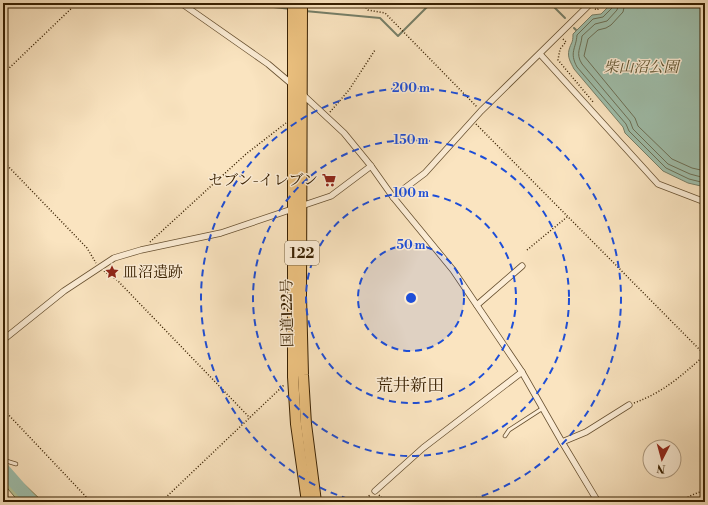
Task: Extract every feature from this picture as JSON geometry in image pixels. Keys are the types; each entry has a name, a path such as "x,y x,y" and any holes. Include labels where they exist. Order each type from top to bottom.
{"highway":[{"name":"国道122号","path":"293,3 293,377 298,438 307,502"},
{"name":"国道122号","path":"302,3 303,375 306,424 316,502"}],"street":[{"path":"181,3 268,64 293,85 344,133 371,166 393,197 453,270 522,372 598,502"},
{"path":"393,197 425,173 473,122 481,111 592,5"},
{"path":"540,54 658,184 705,202"},
{"path":"3,340 64,291 114,258 141,250 221,233 292,210 331,196 371,166"},
{"path":"477,305 522,266"},
{"path":"375,490 423,448 522,372"},
{"path":"562,442 586,432 629,405"}],"lane":[{"path":"505,436 509,430 543,408"},
{"path":"3,460 16,464"}],"path":[{"path":"3,74 77,3"},
{"path":"362,3 368,10 385,13 481,111"},
{"path":"592,5 597,10 604,3"},
{"path":"562,38 566,42 560,49 558,60 560,64 598,108"},
{"path":"327,116 349,90 375,50"},
{"path":"141,250 246,154 282,125 292,119"},
{"path":"473,122 705,354 665,388 651,396 629,405"},
{"path":"3,161 87,248 99,268 117,280 250,418"},
{"path":"528,250 567,217"},
{"path":"161,502 293,377"},
{"path":"3,409 91,502"},
{"path":"362,502 375,490 386,502"},
{"path":"680,502 705,490"}],"shaded area":[{"path":"3,464 43,502 35,502 3,467"},
{"path":"3,473 27,502 19,502 3,483"}],"water":[{"name":"柴山沼公園","path":"612,3 705,3 705,187 688,183 663,171 625,133 623,127 574,69 569,58 573,34 592,15 601,14"}],"waterway":[{"path":"239,3 291,9"},
{"path":"305,11 380,18 398,36 431,3"},
{"path":"550,3 565,18"},
{"path":"3,469 32,502"}],"place":[{"name":"セブン-イレブン","path":"329,180"},
{"name":"皿沼遺跡","path":"112,272"}],"district":[{"name":"荒井新田","path":"410,385"}]}
